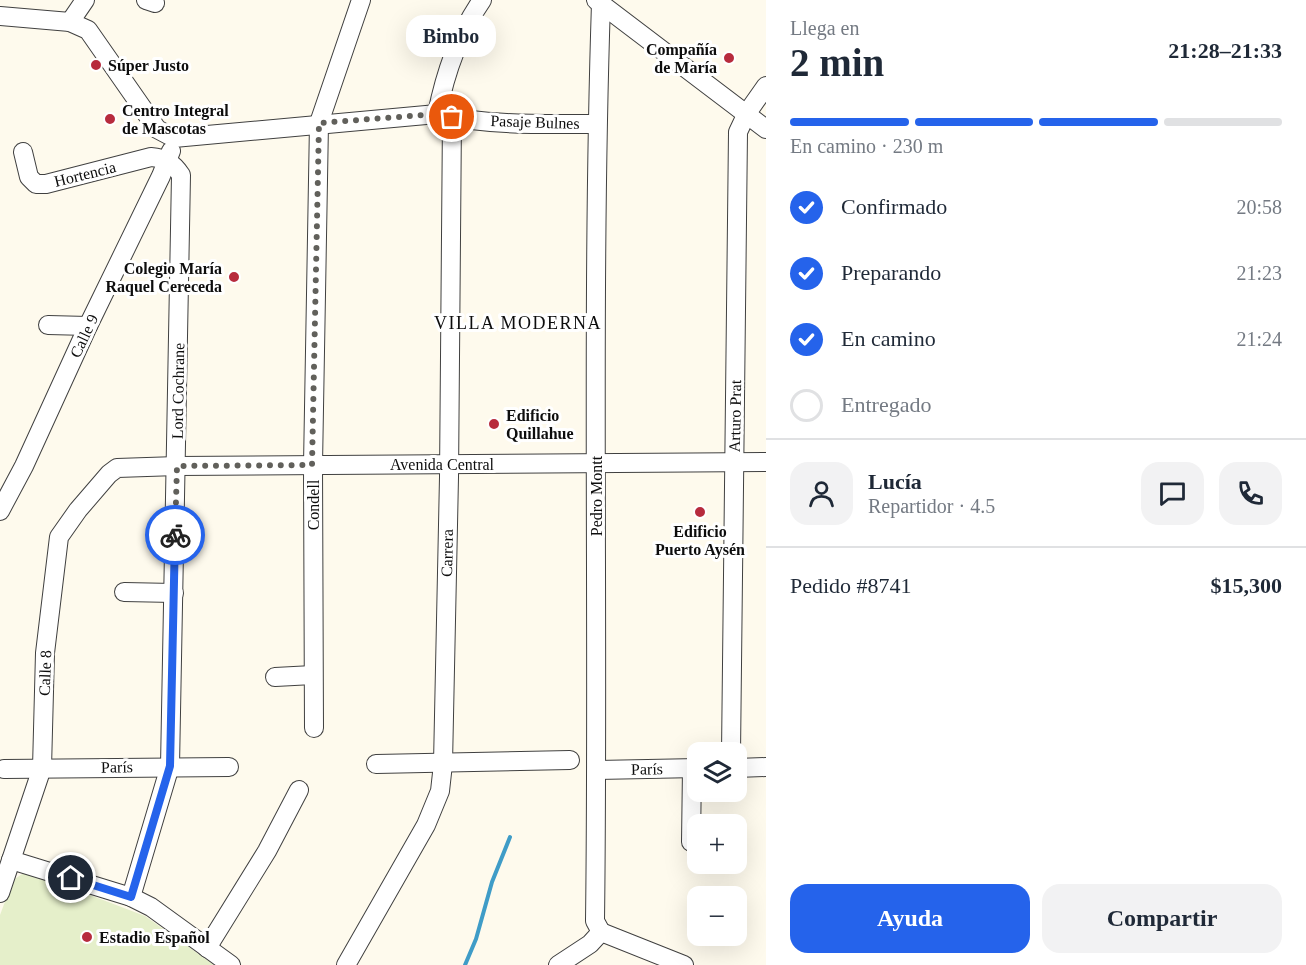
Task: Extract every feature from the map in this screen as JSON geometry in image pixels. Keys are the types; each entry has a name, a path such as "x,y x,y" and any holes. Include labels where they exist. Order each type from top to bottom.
{"street":[{"path":"70,22 85,0"},
{"name":"Condell","path":"314,728 312,465 319,123 361,0"},
{"name":"Carrera","path":"346,965 426,825 440,791 443,764 449,464 445,116 447,75 456,48 482,0"},
{"path":"598,2 766,129"},
{"name":"Pedro Montt","path":"598,2 595,921 601,932"},
{"path":"0,15 70,22 88,30 157,129 174,138 167,160"},
{"name":"Arturo Prat","path":"731,742 738,132 747,113 766,86"},
{"name":"Pasaje Bulnes","path":"174,138 319,123 445,116 522,124 597,124"},
{"name":"Hortencia","path":"23,152 29,177 36,184 46,184 150,157 167,160"},
{"name":"Calle 9","path":"0,511 24,465 167,160"},
{"name":"Lord Cochrane","path":"131,897 170,766 181,175 176,166 167,160"},
{"path":"48,325 88,326"},
{"name":"Avenida Central","path":"117,468 766,462"},
{"name":"Calle 8","path":"0,893 42,768 45,653 59,537 101,483 117,468"},
{"path":"124,592 174,593"},
{"path":"275,677 313,675"},
{"path":"376,764 570,760"},
{"name":"París","path":"4,769 229,767"},
{"path":"747,768 766,767"},
{"name":"París","path":"597,770 687,768"},
{"path":"207,948 267,851 299,790"},
{"path":"11,860 131,897 152,907 231,965"},
{"path":"558,965 591,944 601,932 664,961 684,965"}],"green space":[{"name":"Estadio Español","path":"27,871 145,916 214,965 0,965 0,915 13,880"}],"waterway":[{"path":"465,965 476,939 492,882 510,837"}],"way so far":[{"path":"175,535 177,466 312,465 319,123 437,114 452,117"}],"place":[{"name":"Compañía de María","path":"729,58"},
{"name":"Súper Justo","path":"96,65"},
{"name":"Bimbo","path":"452,117"},
{"name":"Centro Integral de Mascotas","path":"110,119"},
{"name":"Colegio María Raquel Cereceda","path":"234,277"},
{"name":"Edificio Quillahue","path":"494,424"},
{"name":"Edificio Puerto Aysén","path":"700,512"},
{"name":"Estadio Español","path":"87,937"}],"district":[{"name":"VILLA MODERNA","path":"518,323"}],"route":[{"path":"71,878 131,897 170,766 175,535"}]}
